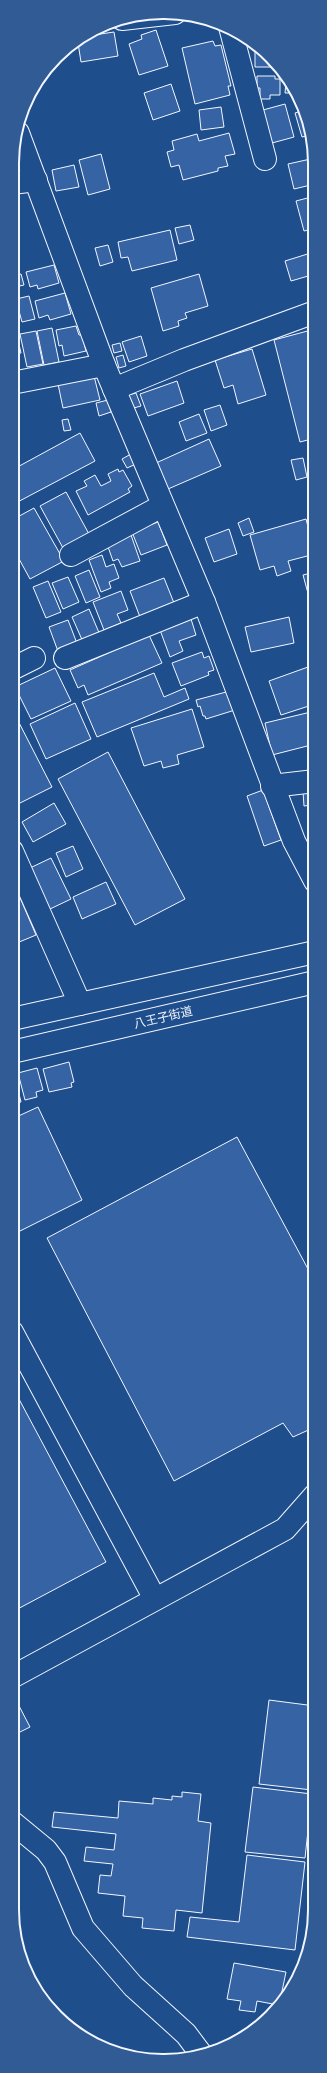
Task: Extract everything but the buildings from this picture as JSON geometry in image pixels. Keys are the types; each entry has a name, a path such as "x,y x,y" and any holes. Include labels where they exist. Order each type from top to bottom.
{"street":[{"path":"232,36 265,159"},
{"path":"21,141 104,365 162,506 204,602 272,786 294,841 308,868"},
{"path":"19,182 36,180"},
{"path":"114,389 184,360 308,315"},
{"path":"19,381 104,365"},
{"path":"71,555 162,506"},
{"path":"65,658 204,602"},
{"path":"19,666 34,658"},
{"path":"272,786 308,783"},
{"path":"19,867 80,1004"},
{"path":"19,1018 308,954"},
{"name":"八王子街道","path":"19,1050 308,984"},
{"path":"19,1345 155,1599"},
{"path":"19,1673 285,1529 308,1503"},
{"path":"19,1828 46,1850 55,1862 83,1928 133,1986 186,2034 198,2050"}]}
